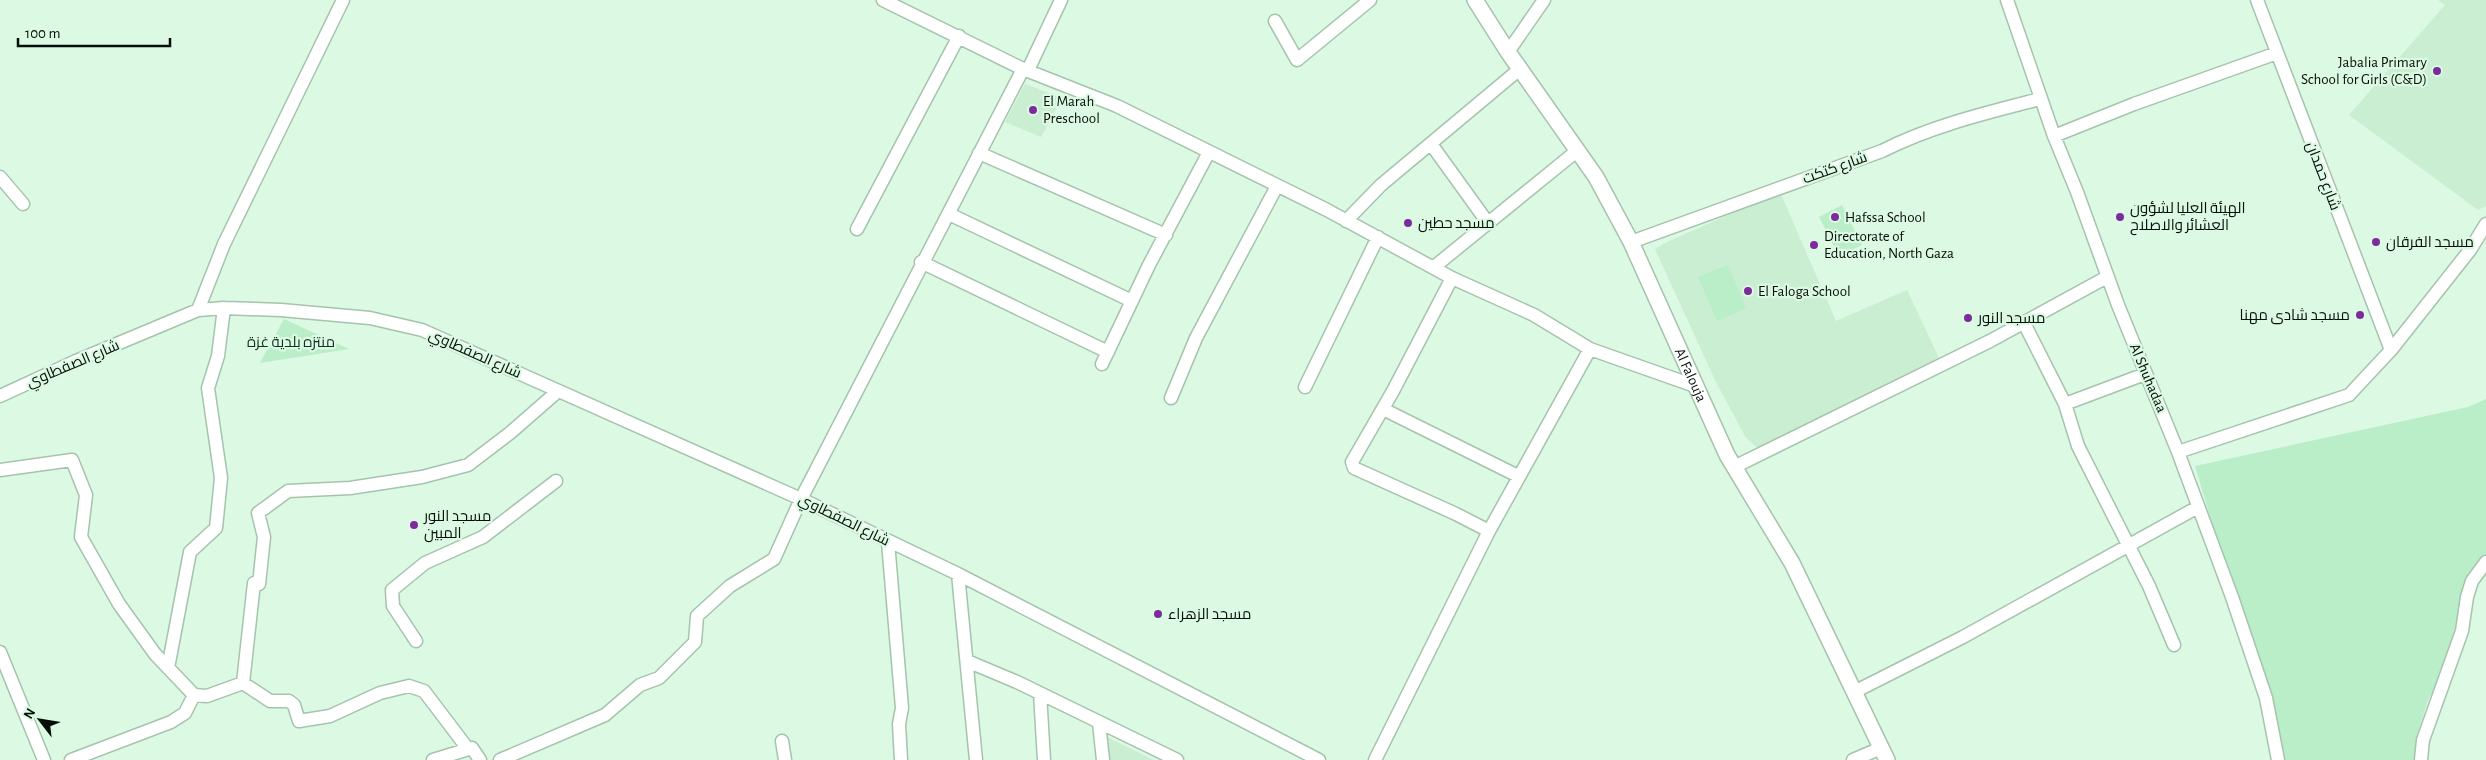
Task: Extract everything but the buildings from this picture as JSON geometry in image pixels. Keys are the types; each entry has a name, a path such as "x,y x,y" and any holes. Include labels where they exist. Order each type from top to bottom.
{"main road":[{"name":"Al Falouja","path":"1475,0 1508,52 1596,177 1631,242 1694,386 1734,467 1792,563 1884,754"}],"street":[{"path":"198,310 224,244 343,0"},
{"path":"883,0 1025,69 1117,106 1346,220 1452,278 1534,315 1590,349 1694,386"},
{"path":"500,760 605,715 640,685 659,678 695,642 697,616 730,586 774,558 801,499 921,262 949,214 1061,0"},
{"path":"1275,21 1297,60 1370,0"},
{"path":"1508,52 1544,0"},
{"name":"Al Shuhadaa","path":"2007,0 2040,99 2145,374 2178,452 2232,597 2266,698 2278,760"},
{"name":"شارع حمدان","path":"2257,0 2391,350"},
{"path":"857,229 959,36"},
{"path":"2054,136 2134,104 2277,53"},
{"path":"1346,220 1380,185 1521,68"},
{"name":"شارع كتكت","path":"1631,242 1882,151 1907,138 1972,117 2040,99"},
{"path":"1431,144 1488,223"},
{"path":"1434,267 1578,150"},
{"path":"1102,364 1132,301 1209,152"},
{"path":"979,154 1166,235"},
{"path":"0,177 23,204"},
{"path":"1171,398 1196,338 1277,186"},
{"path":"949,214 1132,301"},
{"path":"2178,452 2349,395 2391,350 2470,250 2486,224"},
{"path":"1305,387 1378,237"},
{"path":"921,262 1108,352"},
{"path":"1734,467 2024,322 2108,277"},
{"path":"1452,278 1383,409 1352,462 1354,468 1489,531"},
{"path":"168,668 190,552 216,528 221,478 208,388 218,356 224,308"},
{"name":"شارع الصفطاوي","path":"0,396 76,361 198,310 224,308 282,310 370,318 422,330 557,392 801,499 929,560 1319,760"},
{"path":"2024,322 2065,404 2078,446 2128,544 2174,645"},
{"path":"1375,760 1489,531 1590,349"},
{"path":"2065,404 2145,374"},
{"path":"243,683 254,583 259,584 264,538 258,513 288,491 350,488 422,477 468,465 517,428 557,392"},
{"path":"1383,409 1518,476"},
{"path":"0,470 72,460 86,495 81,537 119,604 155,654 194,695 207,696 243,683"},
{"path":"416,641 393,606 392,590 425,563 483,537 556,482"},
{"path":"1854,692 1963,637 2128,544 2198,507"},
{"path":"888,542 902,708 899,724 901,760"},
{"path":"2421,760 2423,740 2462,631 2467,598 2472,581 2486,562"},
{"path":"958,574 976,760"},
{"path":"0,652 44,760"},
{"path":"967,661 1040,693 1177,760"},
{"path":"243,683 270,701 289,702 294,705 299,721 330,716 380,693 409,686 424,691 468,749"},
{"path":"1040,693 1044,760"},
{"path":"71,760 170,722 184,713 194,695"},
{"path":"1099,723 1103,760"},
{"path":"782,742 786,760"},
{"path":"432,760 472,748 480,760"},
{"path":"1853,760 1884,754"}],"shaded area":[{"name":"Jabalia Primary School for Girls (C&D)","path":"2438,0 2486,0 2486,206 2478,210 2349,115 2445,5"},
{"name":"El Marah Preschool","path":"1025,84 1062,98 1041,137 1005,122"},
{"path":"1780,192 1836,321 1907,290 1939,358 1763,449 1758,448 1746,438 1715,380 1655,249"},
{"path":"1107,737 1154,760 1109,760"}],"green space":[{"path":"1842,205 1862,245 1839,256 1819,217"},
{"path":"1728,265 1746,308 1717,321 1698,277"},
{"name":"منتزه بلدية غزة","path":"284,319 349,349 260,363"},
{"path":"2486,399 2486,555 2467,577 2454,634 2440,679 2428,700 2417,734 2414,760 2277,760 2248,645 2195,466 2468,407"}],"place":[{"name":"Jabalia Primary School for Girls (C&D)","path":"2437,71"},
{"name":"El Marah Preschool","path":"1033,110"},
{"name":"Hafssa School","path":"1835,217"},
{"name":"الهيئة العليا لشؤون العشائر والاصلاح","path":"2120,217"},
{"name":"مسجد حطين","path":"1408,223"},
{"name":"مسجد الفرقان","path":"2376,242"},
{"name":"Directorate of Education, North Gaza","path":"1814,245"},
{"name":"El Faloga School","path":"1748,291"},
{"name":"مسجد شادى مهنا","path":"2360,315"},
{"name":"مسجد النور","path":"1968,318"},
{"name":"مسجد النور المبين","path":"414,525"},
{"name":"مسجد الزهراء","path":"1158,614"}]}
